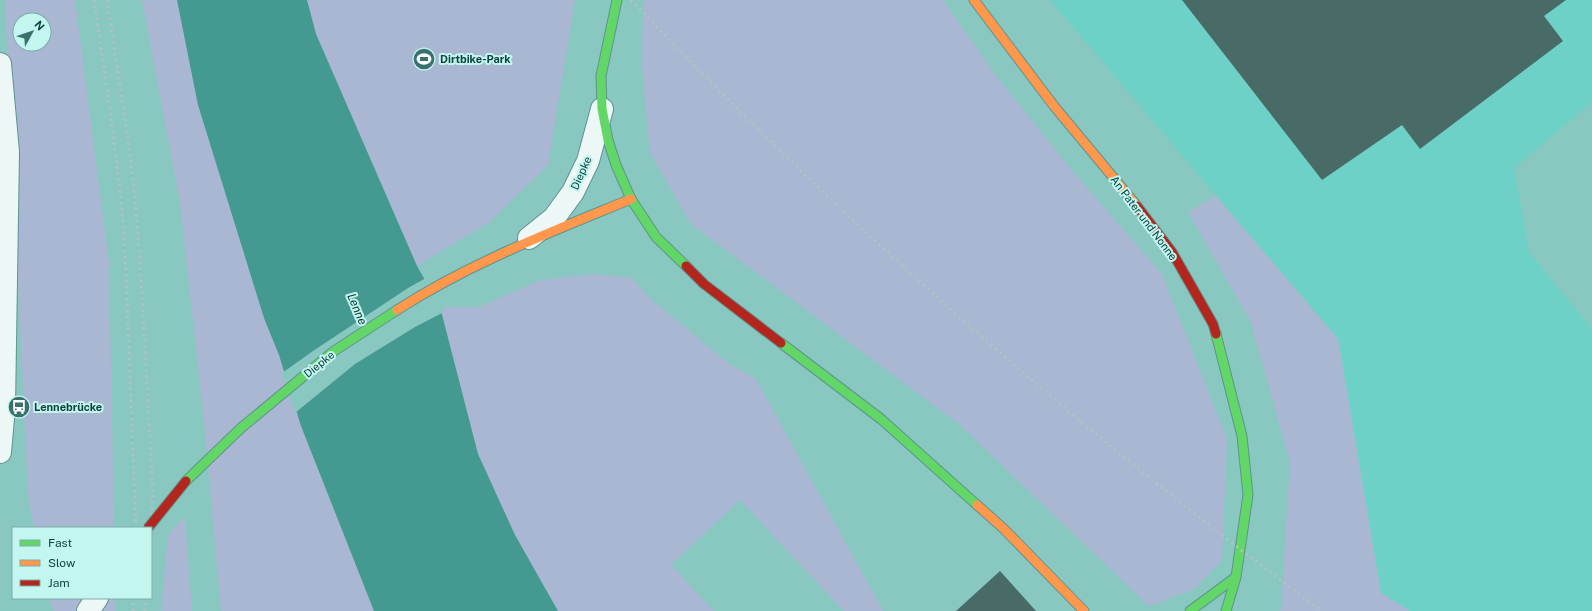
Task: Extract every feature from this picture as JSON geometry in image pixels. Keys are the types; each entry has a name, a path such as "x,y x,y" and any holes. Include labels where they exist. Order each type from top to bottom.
{"main road":[{"path":"617,0 601,76 602,109 608,140 616,165 631,199 656,237 704,284 881,419 1004,529 1084,611"},
{"name":"An Pater und Nonne","path":"974,0 1054,106 1142,212 1172,252 1213,324 1242,436 1248,495 1236,577 1226,611"},
{"name":"Diepke","path":"149,527 186,481 241,428 334,351 424,293 523,243 631,199"},
{"path":"1190,611 1236,577"}],"street":[{"path":"0,64 8,152 4,408 0,452"},
{"name":"Diepke","path":"523,243 554,218 573,192 588,161 602,109"},
{"path":"88,611 96,599"}],"shaded area":[{"path":"5,0 75,0 109,263 114,527 34,527 28,495"},
{"path":"142,0 177,0 198,105 264,318 279,355 301,426 374,611 221,611 204,422 180,202"},
{"path":"307,0 575,0 548,165 490,222 417,266 316,34"},
{"path":"644,0 943,0 996,76 1075,174 1162,274 1227,439 1222,560 1194,589 1149,606 959,424 691,224 650,153 641,56"},
{"path":"1050,0 1592,0 1592,102 1514,168 1529,252 1592,329 1592,611 1410,611 1381,593 1338,339"},
{"path":"1216,196 1338,339 1381,593 1410,611 1280,611 1290,463 1251,322 1188,212"},
{"path":"593,274 631,278 652,300 728,363 756,379 883,611 844,611 740,500 671,565 714,611 558,611 515,535 478,454 440,307 479,307 541,280"},
{"path":"185,517 192,611 161,611 168,534"},
{"path":"49,599 115,599 115,611 54,611"}],"water":[{"name":"Lenne","path":"177,0 307,0 316,34 417,266 440,307 478,454 515,535 558,611 374,611 301,426 279,355 264,318 198,105"}],"pier":[{"path":"426,278 444,312 415,327 355,364 295,413 282,373 408,288"}],"building":[{"path":"1182,0 1566,0 1544,16 1563,41 1420,149 1402,125 1322,180"},
{"path":"1000,571 1036,611 956,611"}],"railway":[{"path":"94,0 110,109 122,210 136,527"},
{"path":"107,0 134,186 141,276 153,496 151,527"},
{"path":"631,0 711,83 794,164 963,320 1140,470 1322,611"},
{"path":"133,599 133,611"},
{"path":"145,611 146,599"}],"traffic: fast":[{"path":"617,0 601,76 602,109 608,140 616,165 631,199 656,237 686,266"},
{"path":"186,481 241,428 334,351 397,310"},
{"path":"1216,334 1242,436 1248,495 1236,577 1226,611"},
{"path":"781,343 881,419 977,505"},
{"path":"1190,611 1236,577"}],"traffic: slow":[{"path":"974,0 1054,106 1137,206"},
{"path":"397,310 453,277 511,249 631,199"},
{"path":"977,505 1004,529 1084,611"}],"traffic: jam":[{"path":"1137,206 1172,252 1213,324 1216,334"},
{"path":"686,266 704,284 781,343"},
{"path":"149,527 186,481"}],"place":[{"name":"Dirtbike-Park","path":"424,59"},
{"name":"Lennebrücke","path":"19,407"}]}
